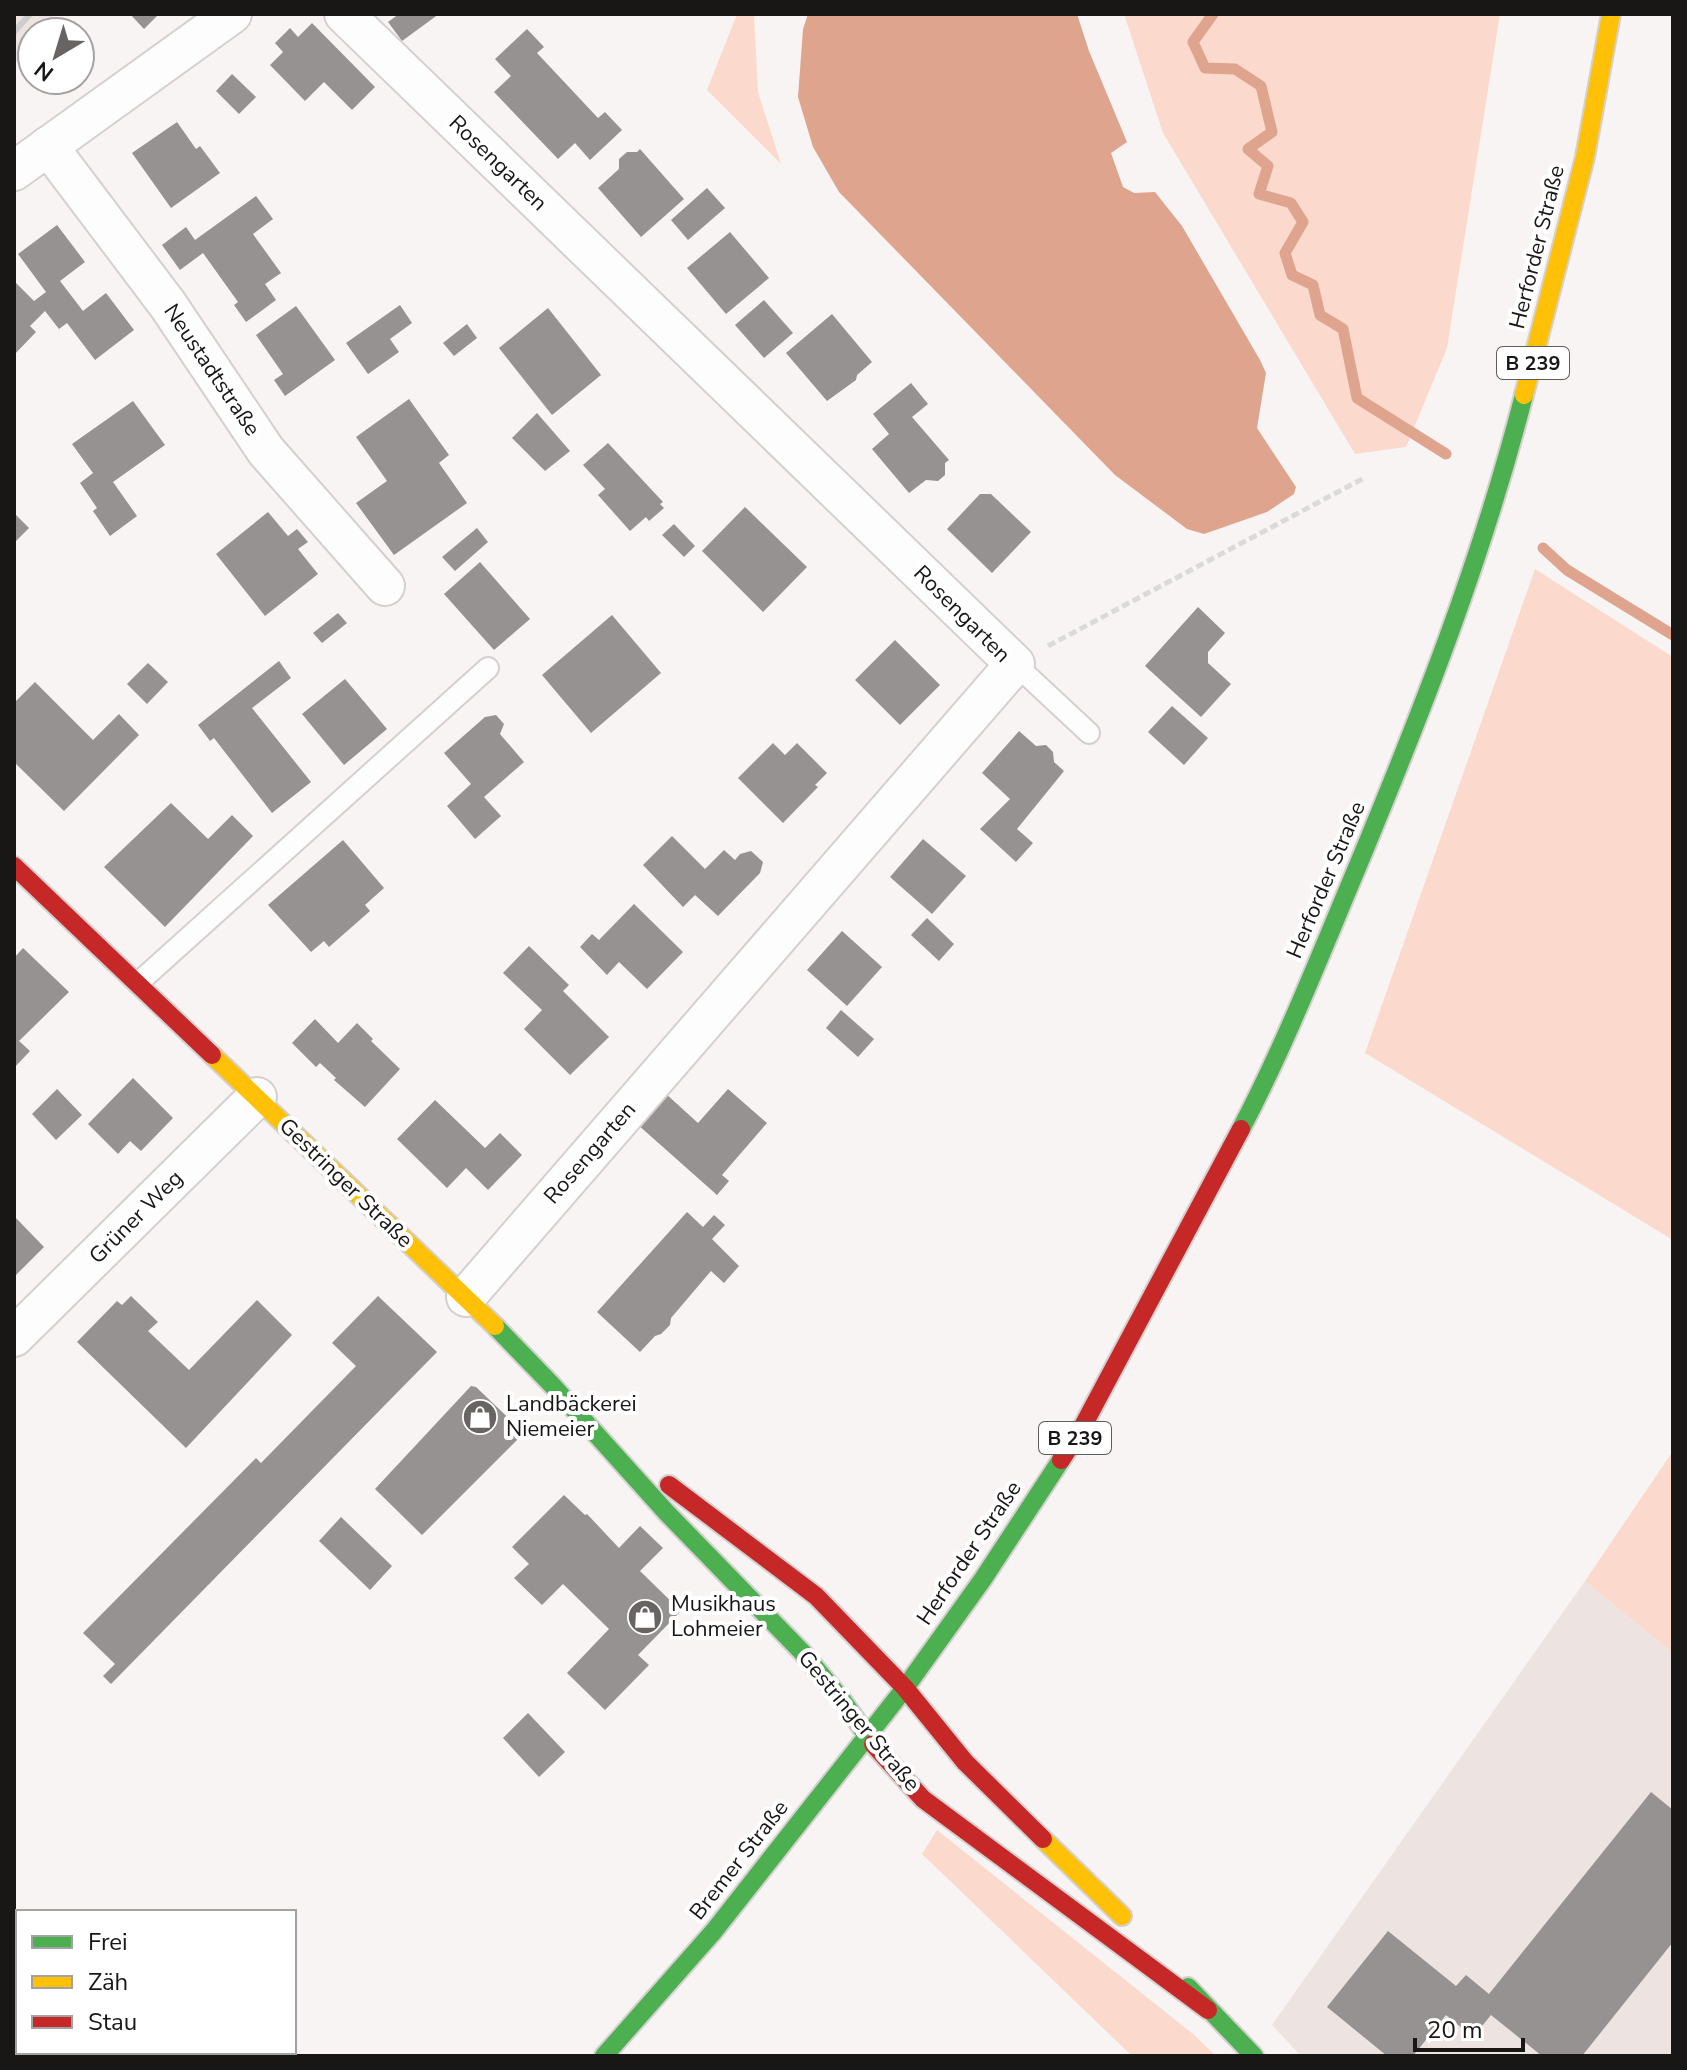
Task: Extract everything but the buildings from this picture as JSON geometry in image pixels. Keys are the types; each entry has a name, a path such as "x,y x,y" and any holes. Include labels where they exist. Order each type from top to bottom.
{"main road":[{"name":"Herforder Straße","path":"905,1688 983,1579 1083,1426 1273,1068 1294,1020 1425,704 1478,558 1519,416 1585,157 1611,14"},
{"name":"Gestringer Straße","path":"14,866 466,1297 552,1385 666,1512 803,1653 842,1700 867,1737 923,1799 1208,2010"},
{"name":"Gestringer Straße","path":"552,1385 669,1485 816,1596 905,1688 965,1762 1143,1937 1254,2056"},
{"name":"Bremer Straße","path":"604,2056 714,1931 905,1688"}],"street":[{"path":"14,171 232,14"},
{"name":"Rosengarten","path":"344,14 1015,664 466,1297"},
{"name":"Neustadtstraße","path":"48,146 168,305 266,451 385,586"},
{"name":"Grüner Weg","path":"14,1337 257,1097"}],"lane":[{"path":"1015,664 1089,733"},
{"path":"138,983 488,668"}],"path":[{"path":"1015,664 1366,477"}],"shaded area":[{"path":"14,14 55,14 16,16 14,64"},
{"path":"737,14 754,14 758,92 781,164 707,90"},
{"path":"808,14 1077,14 1127,142 1111,153 1123,187 1134,193 1155,192 1182,226 1260,360 1266,373 1257,428 1296,487 1294,494 1267,512 1204,534 1187,529 1115,475 839,192 813,147 798,97 803,29"},
{"path":"1124,14 1500,14 1447,348 1406,447 1355,454 1163,133"},
{"path":"1535,569 1673,657 1673,1240 1365,1053"},
{"path":"1673,1451 1673,1653 1585,1581"},
{"path":"1585,1581 1673,1653 1673,2056 1301,2056 1272,2025"},
{"path":"937,1830 1193,2034 1216,2056 1132,2056 922,1854"}],"waterway":[{"path":"1213,14 1193,42 1205,68 1235,69 1261,86 1272,132 1248,149 1268,166 1259,194 1291,203 1303,222 1285,253 1292,275 1313,285 1320,315 1343,329 1357,398 1446,454"},
{"path":"1543,548 1567,570 1673,635"}],"railway":[{"path":"14,32 30,14"}],"traffic: fast":[{"path":"1241,1129 1303,998 1429,690 1471,573 1524,395"},
{"path":"495,1326 666,1512 803,1653 873,1744"},
{"path":"604,2056 714,1931 905,1688 983,1579 1061,1460"},
{"path":"1188,1987 1254,2056"}],"traffic: slow":[{"path":"1524,395 1585,157 1611,14"},
{"path":"212,1055 495,1326"},
{"path":"1043,1839 1122,1916"}],"traffic: jam":[{"path":"14,866 212,1055"},
{"path":"1061,1460 1083,1426 1241,1129"},
{"path":"669,1485 816,1596 905,1688 965,1762 1043,1839"},
{"path":"873,1744 923,1799 1208,2010"}],"place":[{"name":"Landbäckerei Niemeier","path":"480,1417"},
{"name":"Musikhaus Lohmeier","path":"645,1617"}]}
